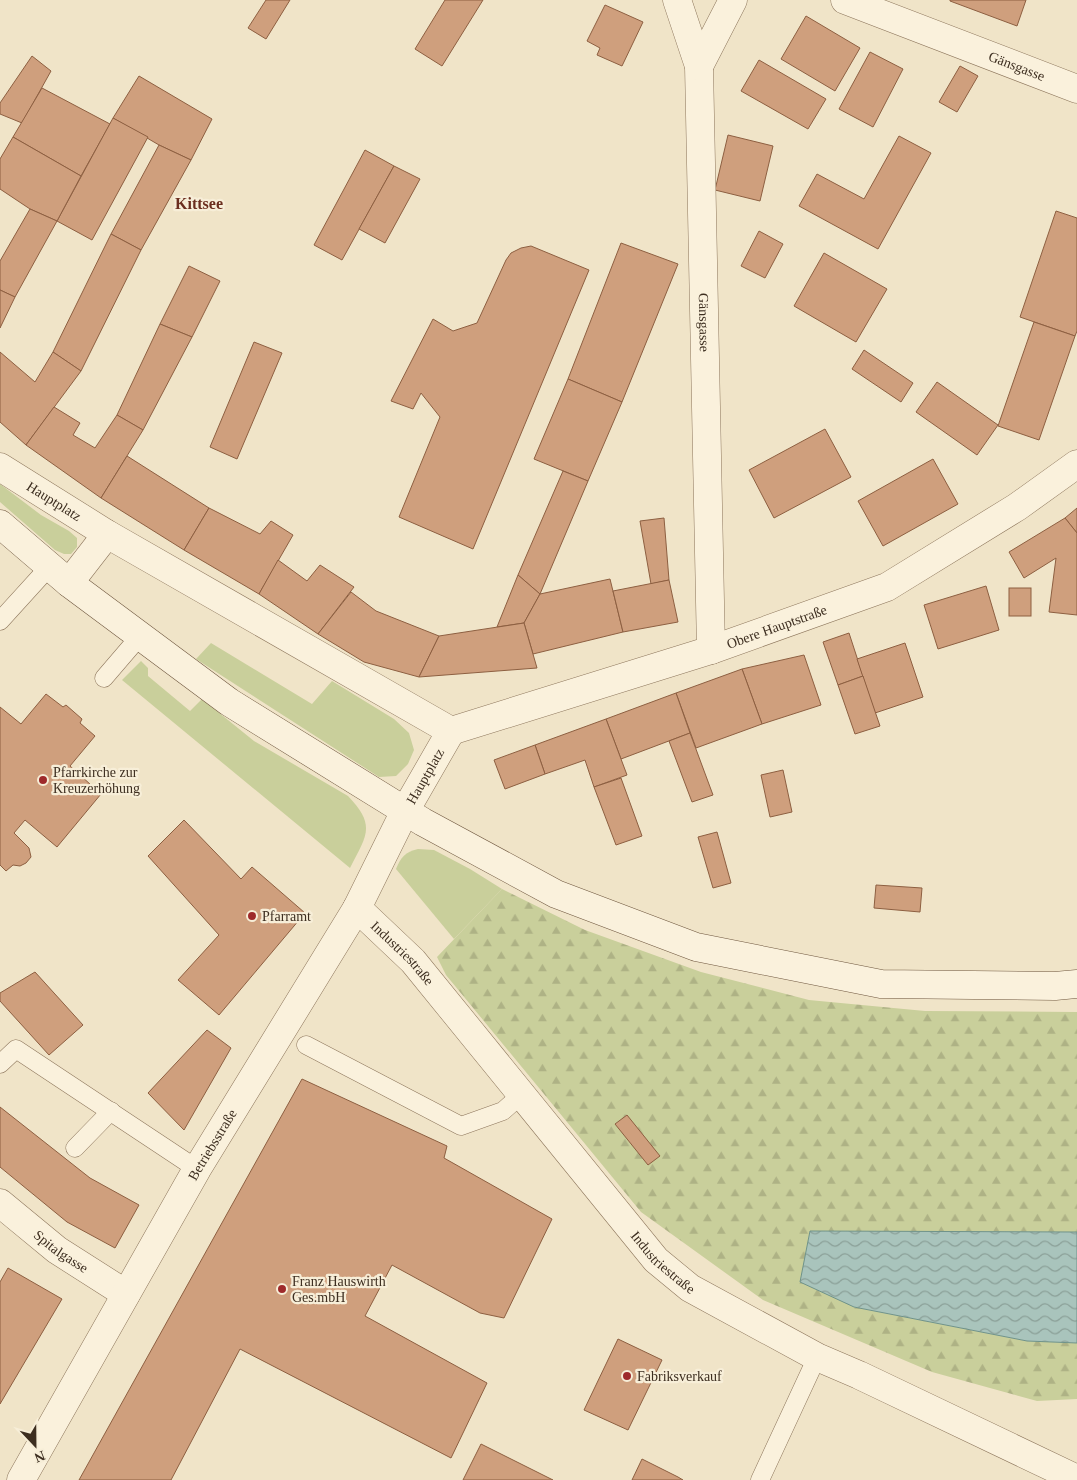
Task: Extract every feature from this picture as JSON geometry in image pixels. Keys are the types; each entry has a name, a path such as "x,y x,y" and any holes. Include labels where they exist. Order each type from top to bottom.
{"street":[{"name":"Gänsgasse","path":"676,0 699,66 711,650"},
{"path":"699,66 732,0"},
{"name":"Gänsgasse","path":"845,0 1077,89"},
{"name":"Obere Hauptstraße","path":"451,731 711,650 887,588 1017,507 1077,464"},
{"name":"Hauptplatz","path":"0,467 107,534 451,731 406,811 229,702 59,575 0,524"},
{"path":"59,575 107,534"},
{"path":"406,811 556,894 696,947 881,984 1055,986 1077,984"},
{"name":"Betriebsstraße","path":"21,1480 196,1169 357,908 406,811"},
{"name":"Industriestraße","path":"357,908 412,961 656,1260 690,1288 817,1357 1077,1478"},
{"name":"Spitalgasse","path":"0,1203 57,1250 126,1294"}],"lane":[{"path":"0,621 59,575"},
{"path":"104,678 140,636"},
{"path":"306,1045 461,1126 503,1111 521,1095"},
{"path":"0,1064 16,1049 196,1169"},
{"path":"76,1148 111,1112"},
{"path":"760,1480 817,1357"}],"green space":[{"path":"0,484 41,515 69,531 77,538 77,547 71,554 64,554 55,550 0,502"},
{"path":"211,643 312,704 332,681 394,719 409,733 414,750 408,764 396,776 379,777 196,659"},
{"path":"141,661 148,668 148,676 190,711 202,699 254,741 348,796 363,815 366,824 364,839 350,868 122,680"},
{"path":"418,849 434,850 502,889 454,939 396,869 404,856"},
{"path":"502,889 585,930 701,972 809,1000 925,1011 1077,1012 1077,1232 811,1231 854,1307 1027,1341 1077,1343 1077,1399 1037,1401 932,1372 763,1300 641,1212 446,975 437,957"}],"water":[{"path":"810,1231 1077,1232 1077,1343 1027,1341 854,1307 800,1282"}],"building":[{"path":"266,0 290,0 266,39 248,28"},
{"path":"445,0 483,0 442,66 415,49"},
{"path":"950,0 1026,0 1017,26"},
{"path":"605,5 643,22 622,66 597,55 600,48 587,41"},
{"path":"806,16 860,48 835,91 781,59"},
{"path":"870,52 903,69 873,127 839,109"},
{"path":"32,56 51,71 22,123 0,114 0,103"},
{"path":"759,60 826,99 808,129 741,91"},
{"path":"960,66 978,76 957,112 939,102"},
{"path":"139,76 212,119 191,160 159,145 113,118"},
{"path":"42,88 110,124 81,176 13,137"},
{"path":"113,118 148,137 92,240 57,221"},
{"path":"728,135 773,146 760,201 715,190"},
{"path":"899,136 931,153 878,249 799,206 817,174 864,199"},
{"path":"13,137 81,176 57,221 30,209 0,189 0,159"},
{"path":"159,145 191,160 141,250 111,234"},
{"path":"365,150 394,166 342,260 314,245"},
{"path":"394,166 420,179 385,243 359,229"},
{"path":"30,209 57,221 15,297 0,290 0,261"},
{"path":"1056,211 1077,218 1077,331 1075,336 1020,317"},
{"path":"759,231 783,244 765,278 741,266"},
{"path":"111,234 141,250 81,371 53,352"},
{"path":"621,243 678,264 622,402 568,379"},
{"path":"531,246 589,270 473,549 399,517 440,417 421,393 413,409 391,401 433,319 453,331 477,323 506,260 511,253"},
{"path":"824,253 887,289 856,342 794,306"},
{"path":"189,266 220,281 192,337 160,324"},
{"path":"0,290 15,297 0,328"},
{"path":"1034,322 1075,336 1039,440 998,426"},
{"path":"160,324 192,337 143,430 117,415"},
{"path":"254,342 282,353 237,459 210,447"},
{"path":"864,350 913,383 901,402 852,369"},
{"path":"0,352 35,382 53,352 81,371 26,445 0,422"},
{"path":"568,379 622,402 588,481 534,459"},
{"path":"937,382 998,425 977,455 916,412"},
{"path":"54,407 80,423 73,435 95,448 117,415 143,430 101,498 26,445"},
{"path":"825,429 851,477 774,518 749,470"},
{"path":"127,456 209,508 184,550 101,498"},
{"path":"933,459 958,504 883,546 858,501"},
{"path":"563,471 588,481 540,594 518,575"},
{"path":"209,508 260,534 271,521 293,535 259,594 184,550"},
{"path":"1077,508 1077,533 1065,518"},
{"path":"664,518 669,580 651,584 640,521"},
{"path":"1065,518 1077,533 1077,615 1049,612 1056,558 1024,578 1009,552"},
{"path":"278,560 307,581 320,565 354,587 318,634 259,594"},
{"path":"518,575 540,594 524,623 497,627"},
{"path":"610,579 623,632 533,654 524,623 540,594"},
{"path":"669,580 678,622 623,632 613,591"},
{"path":"986,586 999,630 938,649 924,605"},
{"path":"1009,588 1031,588 1031,616 1009,616"},
{"path":"351,592 376,611 439,636 419,677 364,662 318,634"},
{"path":"524,623 537,668 419,677 439,636"},
{"path":"849,633 863,676 838,685 823,642"},
{"path":"905,643 923,697 875,713 857,659"},
{"path":"804,655 821,705 762,724 742,669"},
{"path":"742,669 762,724 696,748 676,693"},
{"path":"863,676 880,726 855,734 838,685"},
{"path":"676,693 690,733 621,759 606,719"},
{"name":"Pfarrkirche zur Kreuzerhöhung","path":"46,694 63,707 66,705 82,719 80,723 95,736 70,766 101,794 57,847 25,820 14,833 29,848 31,857 26,863 20,866 13,865 6,871 0,865 0,707 21,724"},
{"path":"606,719 627,775 594,787 585,760 545,774 535,745"},
{"path":"690,733 713,795 692,802 669,741"},
{"path":"535,745 545,774 505,789 494,760"},
{"path":"783,770 792,812 770,817 761,775"},
{"path":"621,778 642,836 616,845 594,787"},
{"name":"Pfarramt","path":"184,820 241,879 252,867 305,913 219,1015 178,980 219,935 148,856"},
{"path":"717,832 731,883 713,888 698,837"},
{"path":"876,885 922,888 920,912 874,908"},
{"path":"35,972 83,1025 49,1055 0,1001 0,993"},
{"path":"207,1030 231,1048 184,1130 148,1093"},
{"name":"Franz Hauswirth Ges.mbH","path":"302,1079 447,1146 444,1158 552,1219 504,1318 480,1313 392,1265 365,1316 487,1383 451,1458 240,1349 171,1480 79,1480"},
{"path":"0,1107 90,1178 139,1205 115,1248 67,1222 0,1167"},
{"path":"627,1115 660,1156 648,1165 615,1124"},
{"path":"8,1268 62,1299 0,1404 0,1282"},
{"name":"Fabriksverkauf","path":"618,1339 662,1360 628,1430 584,1410"},
{"path":"481,1444 553,1480 463,1480"},
{"path":"642,1459 678,1477 683,1480 632,1480"}],"place":[{"name":"Pfarrkirche zur Kreuzerhöhung","path":"43,780"},
{"name":"Pfarramt","path":"252,916"},
{"name":"Franz Hauswirth Ges.mbH","path":"282,1289"},
{"name":"Fabriksverkauf","path":"627,1376"}],"district":[{"name":"Kittsee","path":"199,203"}]}
